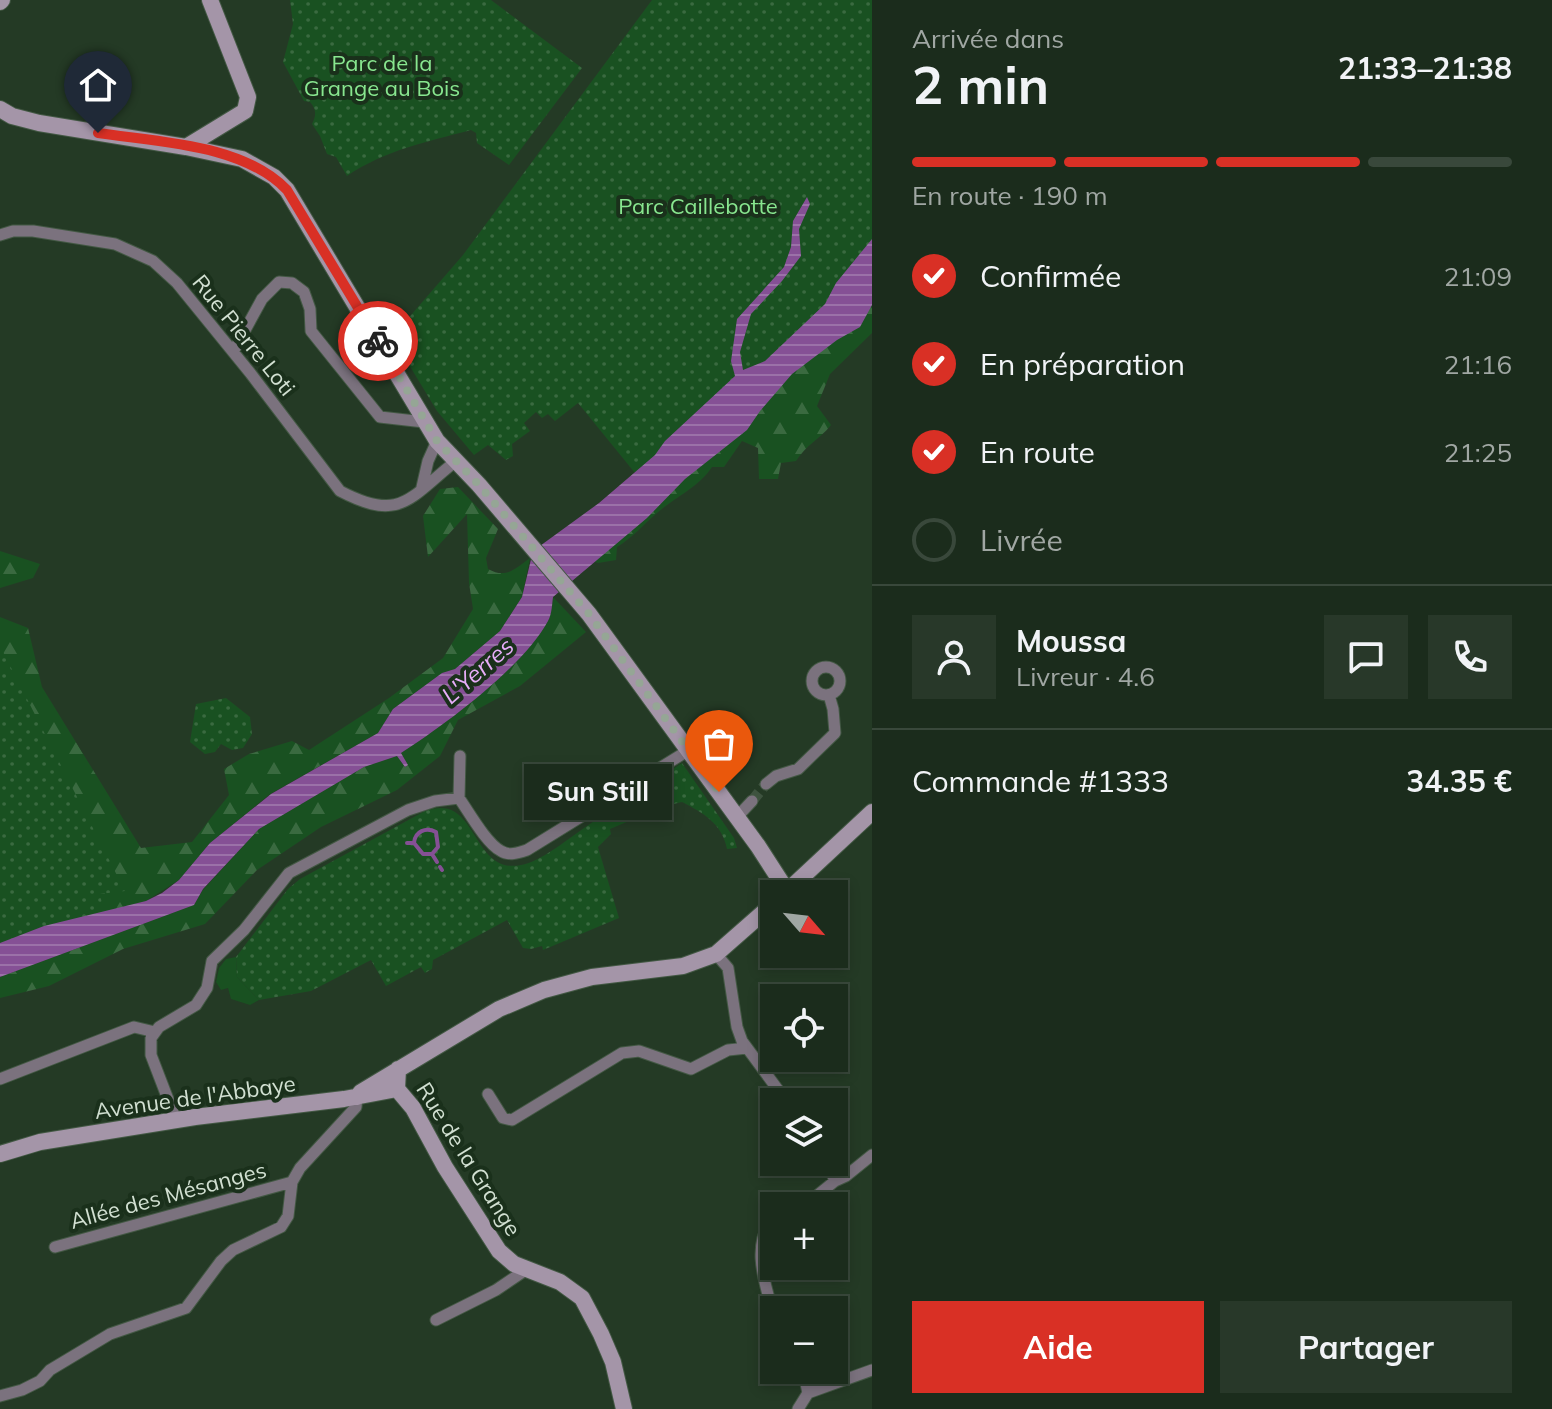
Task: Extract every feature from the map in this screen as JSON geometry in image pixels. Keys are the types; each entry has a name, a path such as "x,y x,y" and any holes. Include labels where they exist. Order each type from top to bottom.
{"street":[{"path":"186,147 245,111 249,104 210,0"},
{"path":"4,114 242,159 267,172 287,190 437,441 571,591 737,817 772,880"},
{"name":"Rue Pierre Loti","path":"0,235 13,231 33,231 115,244 142,254 164,269 233,352 340,491 361,502 382,507 396,506 410,500 456,461"},
{"path":"233,352 262,299 279,282 292,283 304,292 310,309 311,331 380,417 424,422"},
{"path":"422,488 428,461 437,441"},
{"path":"766,784 776,776 798,769 835,733 829,695"},
{"path":"460,756 459,798 502,853 514,854 527,850 689,750"},
{"path":"581,791 587,812"},
{"path":"176,1120 151,1055 151,1038 159,1027 196,1005 207,988 212,961 244,930 289,873 408,810 435,801 459,798"},
{"path":"737,817 752,801"},
{"path":"799,880 871,815"},
{"path":"0,1396 40,1381 50,1370 110,1334 186,1308 233,1250 281,1227 288,1216 292,1182 300,1168 356,1107 361,1092 499,1009 544,990 592,977 683,966 716,954 760,915"},
{"path":"716,954 728,968 737,1027 747,1048 777,1088"},
{"path":"0,1079 134,1027 155,1032"},
{"path":"488,1094 503,1118 512,1120 622,1053 639,1051 691,1069 728,1050 747,1048"},
{"name":"Rue de la Grange","path":"398,1069 397,1089 413,1108 445,1167 499,1251 514,1264 560,1282 582,1298 613,1362 624,1409"},
{"name":"Avenue de l'Abbaye","path":"0,1154 40,1142 397,1089"},
{"path":"821,1192 872,1155"},
{"path":"833,1176 835,1181"},
{"name":"Allée des Mésanges","path":"55,1247 292,1182"},
{"path":"436,1320 496,1290 527,1269"},
{"path":"798,1409 808,1393 872,1370"},
{"path":"806,1384 808,1393"}],"green space":[{"name":"Parc de la Grange au Bois","path":"290,0 491,0 582,68 509,165 477,143 476,133 471,130 391,153 347,176 336,157 327,154 312,124 314,108 310,102 304,101 283,62 293,24"},
{"name":"Parc Caillebotte","path":"652,0 872,0 872,242 832,300 768,361 635,473 578,403 555,421 548,414 542,418 536,412 524,423 530,431 512,444 513,456 506,460 488,445 474,455 437,411 397,345 398,330 463,255"},
{"path":"872,283 872,333 830,374 817,406 831,425 796,461 781,463 778,479 759,479 758,448 742,441 724,467 712,467 693,487 617,547 616,560 598,563 588,559"},
{"path":"458,487 498,529 486,558 488,569 505,573 530,558 522,597 500,631 455,669 442,673 393,709 378,733 270,794 210,843 179,880 146,901 0,943 0,617 28,628 42,687 141,848 192,842 229,795 224,769 249,754 292,741 309,750 389,698 443,658 473,609 467,514 428,557 423,516 440,489"},
{"path":"0,551 40,564 33,578 0,588"},
{"path":"553,597 586,632 520,686 458,720 440,756 397,790 321,827 257,870 205,924 123,949 49,986 0,998 0,977 194,905 203,890 259,829 364,767 397,756 405,767 408,765 401,753 461,711 521,657 548,621"},
{"path":"0,646 125,891 100,894 104,914 0,945"},
{"path":"226,698 250,717 252,734 243,748 232,750 221,744 215,752 205,754 190,742 196,704"},
{"path":"682,763 734,838 737,848 727,849 716,826 690,806 682,802 657,808 652,801 644,806 648,813 610,829 611,834 598,847 619,918 543,950 542,946 523,948 507,920 433,960 432,969 425,973 421,967 386,986 371,960 311,991 259,1000 237,977 236,957 288,889 300,879 425,811 443,808 456,812 492,858 504,865 521,865 554,850"},
{"path":"236,957 237,977 259,1000 250,1005 231,999 228,988 221,990 216,982 219,968 226,959"}],"water":[{"name":"L'Yerres","path":"807,197 810,204 799,229 801,256 751,314 740,352 743,370 765,361 825,304 836,283 872,239 872,305 860,327 792,374 747,430 685,479 647,518 553,597 548,621 537,638 503,675 461,711 401,753 408,765 405,767 397,756 364,767 259,829 203,889 194,905 0,977 0,943 44,926 146,901 162,893 179,880 210,843 271,794 378,733 393,709 442,673 455,669 500,631 522,597 533,551 599,503 655,455 665,441 735,376 731,361 737,319 784,267 791,247 793,221"}],"waterway":[{"path":"414,843 422,831 436,832 438,847 432,854"},
{"path":"407,843 414,843 423,854 432,854 437,862"}],"tunnel":[{"path":"752,801 766,784"}],"way so far":[{"path":"378,341 437,441 479,485 589,614 719,792"}],"place":[{"name":"Sun Still","path":"719,792"}],"route":[{"path":"98,133 242,159 274,177 287,190 378,341"}]}
